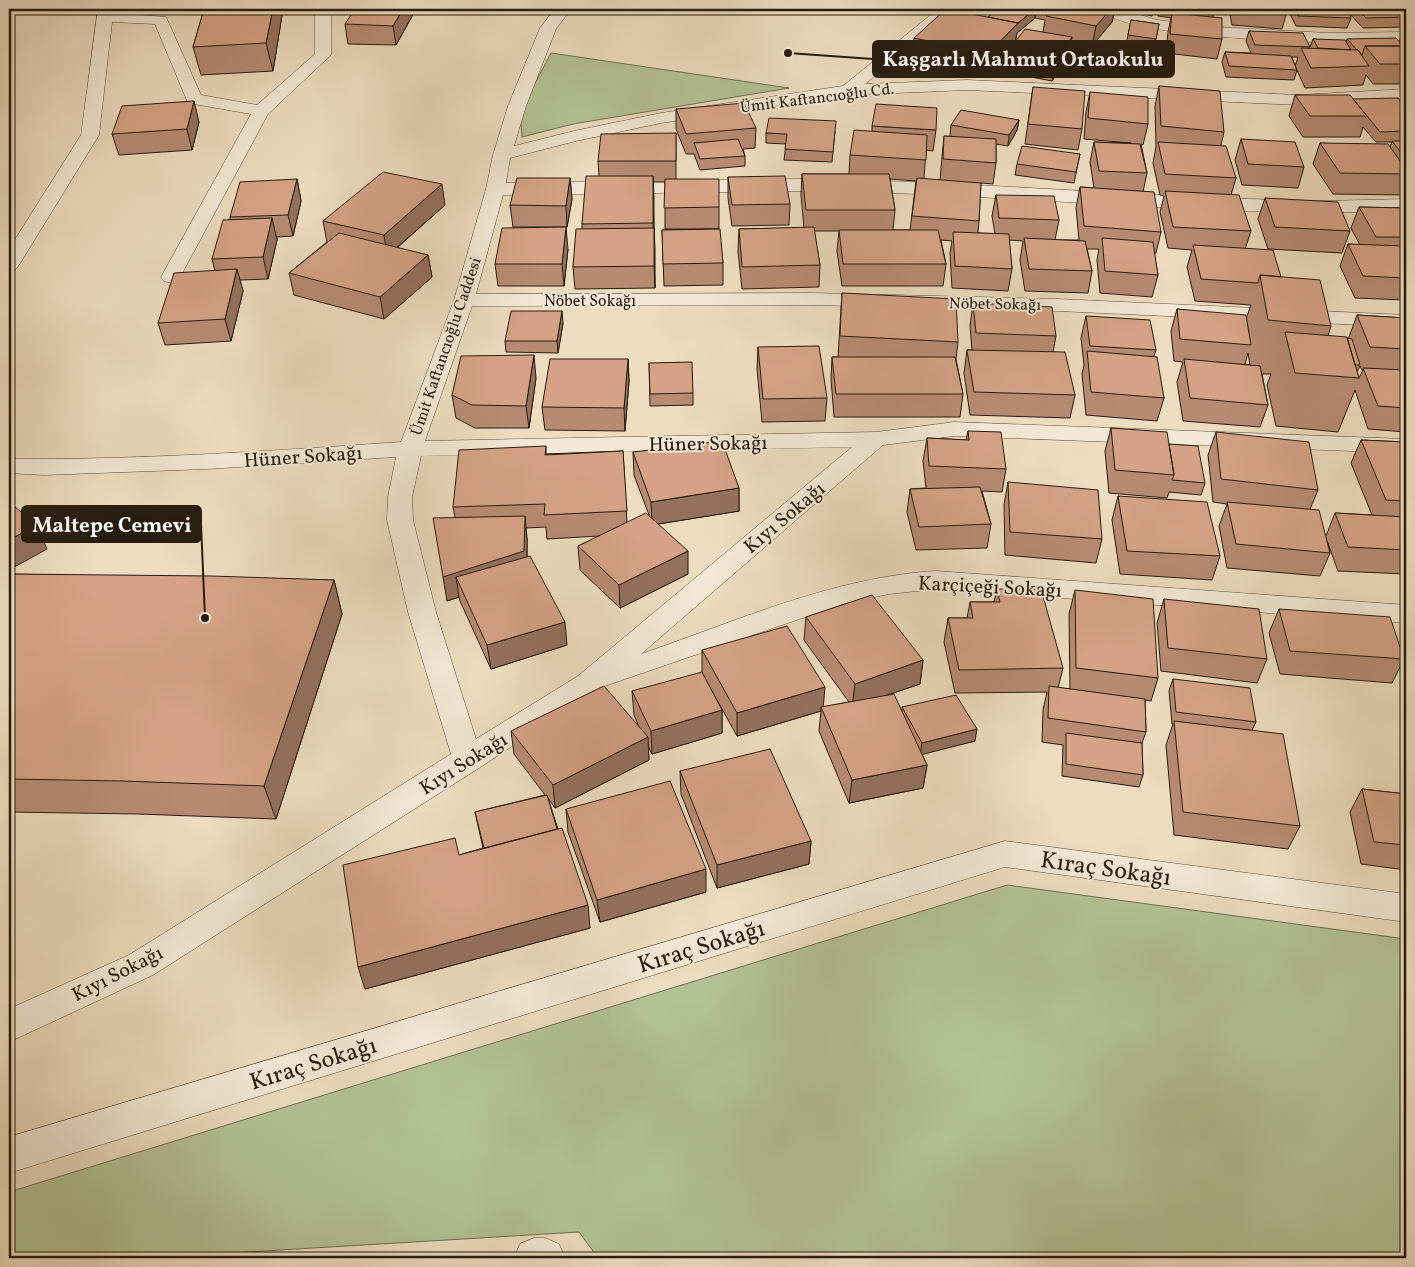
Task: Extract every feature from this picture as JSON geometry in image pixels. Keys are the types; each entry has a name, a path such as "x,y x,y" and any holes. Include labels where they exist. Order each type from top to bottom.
{"street":[{"path":"171,277 261,111 323,55 323,9"},
{"name":"Ümit Kaftancıoğlu Caddesi","path":"468,760 422,612 400,520 400,498 410,449 464,300 502,155 517,106 548,28 564,9"},
{"path":"848,90 947,9"},
{"path":"1108,9 1154,23 1200,30 1309,38 1406,37"},
{"path":"9,265 90,136 105,13 161,20 194,99 261,111"},
{"name":"Ümit Kaftancıoğlu Cd.","path":"502,155 574,136 662,118 848,90 967,85 1290,100 1406,94"},
{"path":"494,189 801,185 922,188 1211,204 1324,207 1406,205"},
{"name":"Nöbet Sokağı","path":"464,300 831,299 1058,305 1406,321"},
{"name":"Hüner Sokağı","path":"9,466 44,467 207,462 410,449 876,439 954,429 1406,446"},
{"name":"Kıyı Sokağı","path":"9,1026 141,965 588,683 876,439"},
{"name":"Karçiçeği Sokağı","path":"588,683 813,604 884,585 910,581 936,580 1406,614"},
{"name":"Kıraç Sokağı","path":"9,1155 1005,854 1406,908"},
{"path":"534,1258 545,1258"}],"green space":[{"path":"551,53 789,88 573,124 522,137 520,112"},
{"path":"1007,885 1406,939 1406,1258 598,1258 579,1232 148,1258 9,1254 9,1192"}],"building":[{"path":"204,9 273,9 266,43 193,47"},
{"path":"355,9 403,9 393,26 345,24"},
{"path":"946,9 1018,23 988,54 914,38"},
{"path":"999,9 1035,9 1018,23 988,17"},
{"path":"1053,9 1111,9 1096,26 1046,16"},
{"path":"1295,9 1346,9 1351,18 1298,16"},
{"path":"1357,9 1406,9 1406,17 1366,18"},
{"path":"1172,13 1222,18 1222,39 1170,34"},
{"path":"1131,20 1159,24 1156,39 1128,35"},
{"path":"1025,29 1072,37 1056,61 1007,52"},
{"path":"1249,31 1303,33 1310,47 1255,45"},
{"path":"1396,38 1403,46 1365,46 1362,55 1347,39"},
{"path":"1313,39 1345,40 1351,50 1318,48"},
{"path":"1365,46 1406,46 1406,64 1380,64"},
{"path":"1301,48 1358,50 1369,66 1311,68"},
{"path":"1225,52 1291,56 1297,70 1229,66"},
{"path":"1159,86 1220,91 1224,132 1161,126"},
{"path":"1033,87 1085,91 1082,129 1028,124"},
{"path":"1090,92 1148,97 1148,124 1088,118"},
{"path":"1295,95 1350,95 1367,116 1310,116"},
{"path":"1398,98 1406,108 1406,131 1380,132 1353,99"},
{"path":"194,101 187,129 112,134 122,106"},
{"path":"744,103 756,128 686,134 676,109"},
{"path":"876,104 937,108 936,130 872,126"},
{"path":"961,110 1019,120 1009,135 951,125"},
{"path":"769,118 836,121 833,152 785,149 787,134 766,133"},
{"path":"854,130 927,135 926,160 850,155"},
{"path":"676,133 676,161 598,161 601,134"},
{"path":"944,136 996,139 996,163 943,159"},
{"path":"738,139 745,156 700,159 694,143"},
{"path":"1241,139 1295,142 1304,167 1248,164"},
{"path":"1392,141 1406,141 1406,159"},
{"path":"1094,142 1140,144 1147,173 1099,171"},
{"path":"1158,142 1226,146 1236,178 1165,174"},
{"path":"1320,143 1388,144 1406,169 1406,174 1340,173"},
{"path":"1022,146 1080,154 1076,172 1017,164"},
{"path":"383,172 442,184 384,235 323,221"},
{"path":"802,174 889,174 895,210 806,210"},
{"path":"586,176 653,176 653,223 582,224"},
{"path":"785,176 790,204 732,205 728,177"},
{"path":"517,178 570,178 566,206 510,205"},
{"path":"917,178 981,183 979,221 912,216"},
{"path":"297,179 288,215 230,217 240,182"},
{"path":"665,179 719,179 719,207 664,208"},
{"path":"1080,187 1154,192 1161,232 1084,226"},
{"path":"1165,191 1239,195 1251,231 1173,227"},
{"path":"996,195 1054,196 1059,220 999,218"},
{"path":"1265,198 1338,202 1350,231 1275,227"},
{"path":"1359,207 1406,208 1406,237 1376,237"},
{"path":"272,218 263,257 212,259 223,220"},
{"path":"566,227 562,264 495,264 502,228"},
{"path":"814,227 820,265 742,267 739,229"},
{"path":"654,228 654,266 573,267 576,229"},
{"path":"720,229 723,263 663,264 662,230"},
{"path":"839,230 938,230 946,264 843,264"},
{"path":"953,232 1009,234 1012,269 955,266"},
{"path":"339,233 428,255 380,297 289,273"},
{"path":"1024,238 1085,241 1092,271 1029,269"},
{"path":"1102,238 1153,242 1158,275 1105,271"},
{"path":"1348,244 1406,246 1406,278 1363,276"},
{"path":"1193,245 1273,250 1281,277 1260,275 1258,283 1201,279"},
{"path":"237,269 225,319 158,323 174,273"},
{"path":"1260,275 1320,280 1331,326 1268,320"},
{"path":"842,293 956,299 958,342 840,336"},
{"path":"973,303 1052,307 1056,336 976,333"},
{"path":"1177,309 1246,315 1251,345 1180,339"},
{"path":"511,311 562,311 557,341 505,341"},
{"path":"1357,315 1406,318 1406,349 1370,347"},
{"path":"1086,316 1150,320 1156,350 1090,346"},
{"path":"1285,332 1347,337 1359,378 1295,373"},
{"path":"1347,338 1352,339 1360,365 1355,365"},
{"path":"819,346 827,398 763,399 758,347"},
{"path":"967,350 1065,352 1075,395 974,392"},
{"path":"1087,351 1157,357 1164,398 1091,392"},
{"path":"534,355 526,406 472,405 452,395 461,356"},
{"path":"832,357 955,357 963,394 836,394"},
{"path":"550,359 628,359 624,408 542,407"},
{"path":"1184,359 1260,366 1268,405 1190,398"},
{"path":"692,362 693,393 650,394 649,363"},
{"path":"1363,368 1406,370 1406,408 1378,406"},
{"path":"1111,428 1167,432 1174,475 1115,470"},
{"path":"968,431 1001,432 1006,469 929,466 927,438 969,440"},
{"path":"1216,432 1309,442 1318,490 1221,479"},
{"path":"1361,440 1406,442 1406,501 1386,500"},
{"path":"722,441 739,488 651,502 633,452"},
{"path":"1169,444 1198,446 1205,483 1172,480 1174,475"},
{"path":"546,446 545,455 623,451 627,511 544,515 545,504 453,507 459,450"},
{"path":"1008,482 1098,490 1102,539 1010,532"},
{"path":"980,487 991,524 919,527 910,489"},
{"path":"1118,496 1207,502 1220,556 1127,551"},
{"path":"9,502 37,525 9,540"},
{"path":"1227,502 1319,510 1330,553 1236,544"},
{"path":"646,513 688,551 619,585 578,546"},
{"path":"1335,513 1406,517 1406,550 1348,547"},
{"path":"525,516 524,551 443,577 433,518"},
{"path":"530,556 565,622 487,645 456,577"},
{"path":"9,574 211,576 334,580 264,786 9,779"},
{"path":"997,589 1041,589 1063,668 959,670 948,618 973,618 970,602 1000,602"},
{"path":"1075,590 1153,599 1158,678 1076,668"},
{"path":"872,595 923,660 855,684 806,617"},
{"path":"1164,599 1259,609 1267,659 1168,648"},
{"path":"1279,609 1390,617 1404,659 1290,651"},
{"path":"787,626 825,687 737,713 702,650"},
{"path":"702,672 722,710 651,731 632,691"},
{"path":"1173,679 1250,688 1256,722 1176,712"},
{"path":"604,686 648,737 553,785 511,731"},
{"path":"1049,686 1145,699 1146,732 1048,718"},
{"path":"894,694 927,765 852,780 821,707"},
{"path":"956,695 977,729 922,743 902,707"},
{"path":"1174,721 1283,734 1300,826 1183,812"},
{"path":"1066,733 1142,743 1143,775 1066,764"},
{"path":"770,749 811,841 717,865 680,771"},
{"path":"670,781 706,869 597,900 566,809"},
{"path":"1362,789 1406,794 1406,845 1374,842"},
{"path":"547,795 557,829 484,848 475,812"},
{"path":"562,828 588,905 358,967 343,865 455,838 459,855"}],"place":[{"name":"Kaşgarlı Mahmut Ortaokulu","path":"788,53"},
{"name":"Maltepe Cemevi","path":"205,618"}]}
